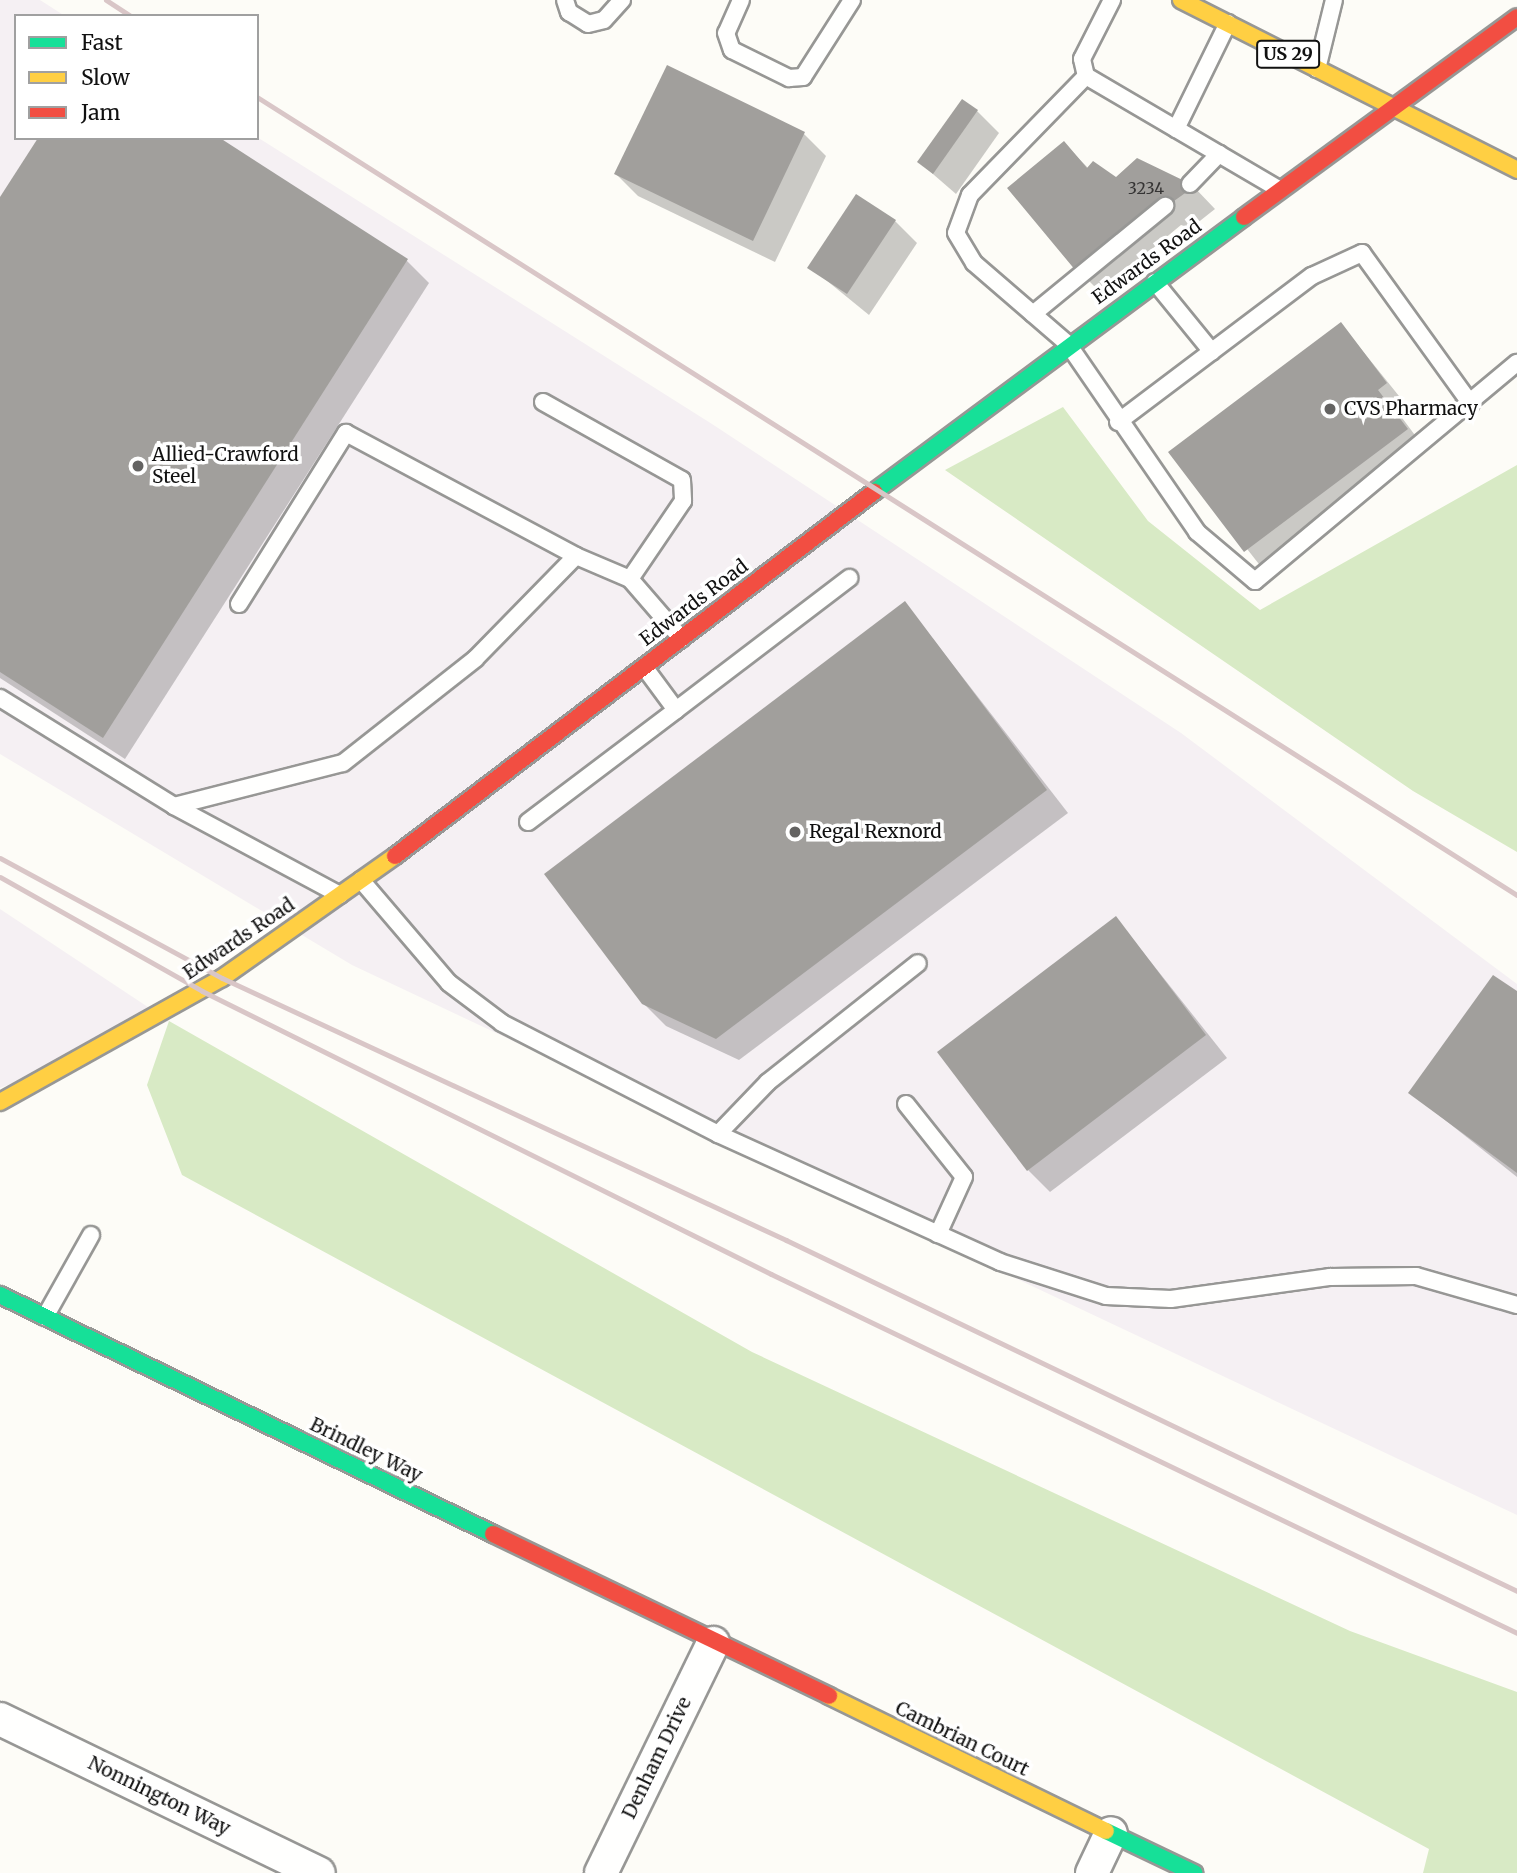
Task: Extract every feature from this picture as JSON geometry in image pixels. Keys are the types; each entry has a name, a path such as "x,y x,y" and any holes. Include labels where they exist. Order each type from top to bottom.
{"main road":[{"name":"US 29","path":"1181,0 1517,170"},
{"name":"Edwards Road","path":"0,1102 212,985 361,880 1068,344 1517,17"},
{"name":"Brindley Way","path":"0,1295 713,1643"},
{"name":"Cambrian Court","path":"713,1643 1194,1873"}],"street":[{"name":"Denham Drive","path":"601,1873 713,1643"},
{"name":"Nonnington Way","path":"0,1719 319,1873"},
{"path":"1092,1873 1111,1833"}],"lane":[{"path":"565,0 569,12 588,24 604,20 621,0"},
{"path":"741,0 726,33 732,50 789,78 803,77 852,0"},
{"path":"1112,0 1082,59 1086,76 1281,190"},
{"path":"1317,69 1335,0"},
{"path":"1176,129 1228,23"},
{"path":"1086,76 959,212 962,250 1068,344 1118,422 1197,532 1255,581 1517,363"},
{"path":"1190,184 1219,154"},
{"path":"1033,314 1165,206"},
{"path":"1118,422 1312,276 1362,253 1471,404"},
{"path":"1155,282 1212,352"},
{"path":"543,402 682,480 683,501 630,579"},
{"path":"239,604 346,433 576,556 630,579 682,639"},
{"path":"174,806 343,763 475,659 576,556"},
{"path":"528,822 849,578"},
{"path":"645,667 676,710"},
{"path":"0,698 174,806 340,895"},
{"path":"361,880 449,984 502,1023 718,1134 1000,1262 1106,1296 1171,1299 1330,1277 1416,1276 1517,1305"},
{"path":"718,1134 768,1082 918,963"},
{"path":"906,1104 964,1177 938,1234"},
{"path":"45,1317 91,1235"}],"shaded area":[{"path":"0,0 40,0 62,14 14,14 14,140 259,138 712,424 1181,733 1517,984 1517,1515 352,965 0,754"},
{"path":"0,909 169,1021 0,1088"}],"green space":[{"path":"1063,407 1148,521 1260,610 1517,465 1517,852 1413,791 945,470"},
{"path":"169,1021 752,1352 1350,1631 1517,1692 1517,1873 1423,1873 1429,1849 182,1175 147,1085"}],"building":[{"path":"667,65 805,132 753,241 614,174"},
{"path":"962,99 978,110 933,174 917,162"},
{"name":"Allied-Crawford Steel","path":"37,140 223,140 408,259 103,738 0,672 0,197"},
{"path":"1064,141 1087,168 1093,161 1116,177 1137,158 1195,186 1076,271 1007,188"},
{"path":"856,194 896,220 847,294 807,268"},
{"path":"1341,322 1387,383 1378,390 1408,429 1244,552 1168,452"},
{"name":"Regal Rexnord","path":"905,601 1047,790 716,1039 642,1004 544,874"},
{"path":"1116,916 1206,1035 1027,1171 937,1052"},
{"path":"1493,975 1517,991 1517,1173 1408,1093"}],"railway":[{"path":"106,0 128,14"},
{"path":"259,98 1517,895"},
{"path":"0,858 222,978 786,1240 1517,1591"},
{"path":"0,877 202,991 771,1274 1517,1633"}],"traffic: fast":[{"path":"874,492 1244,217"},
{"path":"0,1295 493,1534"},
{"path":"1106,1831 1194,1873"}],"traffic: slow":[{"path":"1181,0 1517,170"},
{"path":"0,1102 222,978 395,856"},
{"path":"829,1696 1106,1831"}],"traffic: jam":[{"path":"1244,217 1517,17"},
{"path":"395,856 874,492"},
{"path":"493,1534 829,1696"}],"place":[{"name":"CVS Pharmacy","path":"1330,409"},
{"name":"Allied-Crawford Steel","path":"138,466"},
{"name":"Regal Rexnord","path":"795,832"}]}
